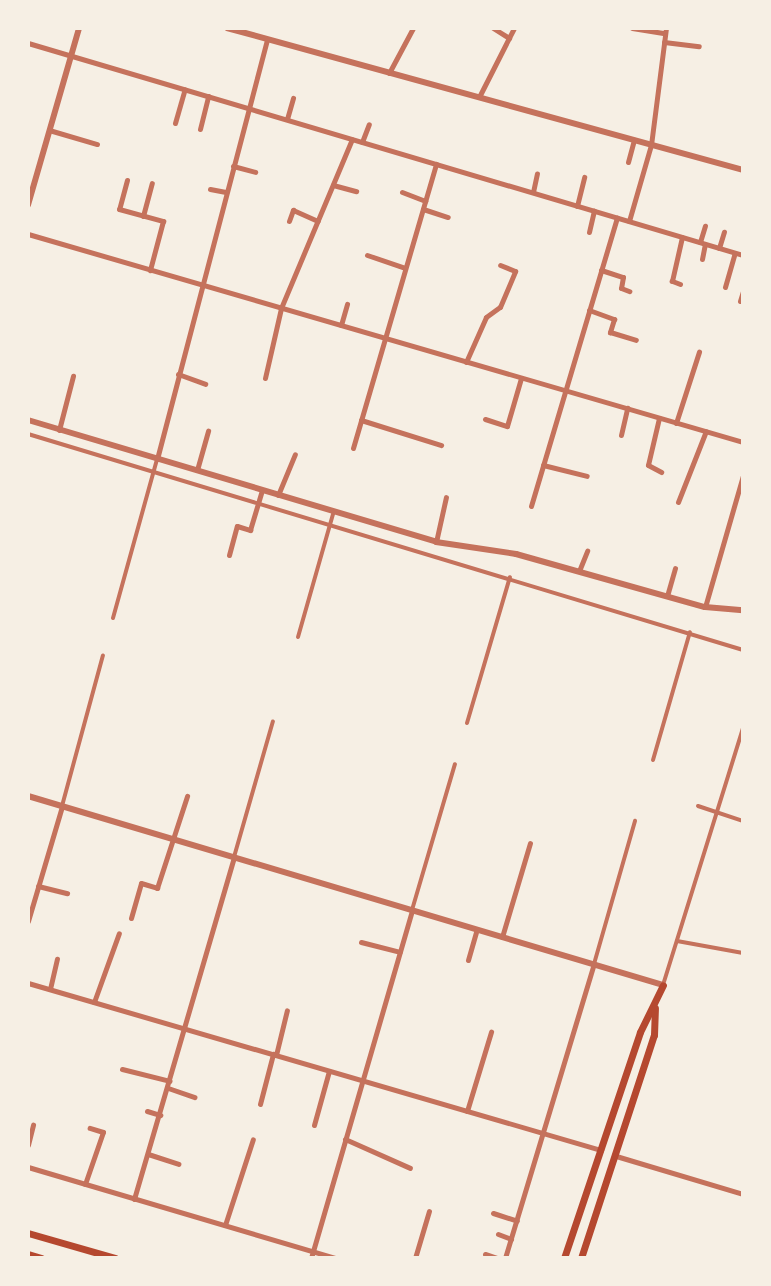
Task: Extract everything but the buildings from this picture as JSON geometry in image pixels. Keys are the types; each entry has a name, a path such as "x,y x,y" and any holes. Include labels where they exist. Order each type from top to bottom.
{"main road":[{"path":"564,1258 640,1032 656,1006 663,985"},
{"path":"582,1257 654,1035 656,1006"},
{"path":"28,1233 115,1258"},
{"path":"28,1254 41,1258"}],"street":[{"path":"28,205 79,28"},
{"path":"227,28 743,170"},
{"path":"389,73 413,28"},
{"path":"493,28 509,38"},
{"path":"479,97 514,28"},
{"path":"629,221 651,145 665,31 632,28"},
{"path":"113,618 267,39"},
{"path":"664,42 699,46"},
{"path":"28,43 743,255"},
{"path":"175,123 185,89"},
{"path":"200,129 208,96"},
{"path":"287,119 293,98"},
{"path":"362,142 369,124"},
{"path":"49,130 97,144"},
{"path":"265,378 281,308 352,139"},
{"path":"628,162 634,140"},
{"path":"353,448 436,164"},
{"path":"233,166 255,172"},
{"path":"533,192 537,173"},
{"path":"577,206 584,177"},
{"path":"127,180 119,209 163,221 150,270"},
{"path":"143,216 152,183"},
{"path":"333,185 356,191"},
{"path":"210,189 226,192"},
{"path":"402,192 425,201"},
{"path":"423,209 448,217"},
{"path":"289,221 293,210 318,221"},
{"path":"589,232 594,211"},
{"path":"531,506 617,218"},
{"path":"702,259 705,226"},
{"path":"719,248 724,232"},
{"path":"28,234 743,442"},
{"path":"680,284 672,281 682,237"},
{"path":"725,287 735,253"},
{"path":"367,255 405,268"},
{"path":"466,362 486,317 500,307 515,271 500,265"},
{"path":"601,270 623,277 621,288 629,291"},
{"path":"740,301 743,291"},
{"path":"341,325 347,304"},
{"path":"589,310 614,319 610,332 636,340"},
{"path":"676,423 699,352"},
{"path":"178,374 205,384"},
{"path":"59,430 73,376"},
{"path":"485,419 507,426 521,378"},
{"path":"621,435 627,408"},
{"path":"659,418 648,465 661,472"},
{"path":"28,420 436,542 579,571 705,607 743,610"},
{"path":"361,420 441,445"},
{"path":"197,470 208,431"},
{"path":"678,502 706,431"},
{"path":"28,434 510,577 743,650"},
{"path":"278,495 295,454"},
{"path":"543,465 587,476"},
{"path":"705,607 743,475"},
{"path":"229,555 237,526 250,530 262,490"},
{"path":"436,542 446,497"},
{"path":"298,637 334,511"},
{"path":"579,571 587,551"},
{"path":"667,596 675,568"},
{"path":"467,723 510,577"},
{"path":"653,760 690,632"},
{"path":"28,919 103,655"},
{"path":"134,1199 186,1029 273,721"},
{"path":"28,796 663,985 743,728"},
{"path":"312,1255 455,764"},
{"path":"131,918 141,883 157,888 187,796"},
{"path":"698,806 743,821"},
{"path":"505,1258 545,1134 635,821"},
{"path":"502,937 530,843"},
{"path":"38,886 67,893"},
{"path":"468,960 477,929"},
{"path":"94,1002 119,933"},
{"path":"677,941 743,953"},
{"path":"361,942 400,952"},
{"path":"50,989 57,959"},
{"path":"28,983 602,1150"},
{"path":"260,1104 287,1010"},
{"path":"467,1111 491,1032"},
{"path":"122,1069 169,1084 194,1097"},
{"path":"314,1125 329,1071"},
{"path":"147,1111 160,1115"},
{"path":"28,1145 33,1125"},
{"path":"85,1184 103,1132 90,1128"},
{"path":"225,1225 253,1139"},
{"path":"345,1139 410,1168"},
{"path":"148,1154 178,1164"},
{"path":"616,1156 743,1194"},
{"path":"28,1167 225,1225 312,1255 335,1258"},
{"path":"415,1258 429,1211"},
{"path":"493,1213 517,1221"},
{"path":"498,1234 511,1239"},
{"path":"485,1254 497,1258"}]}
